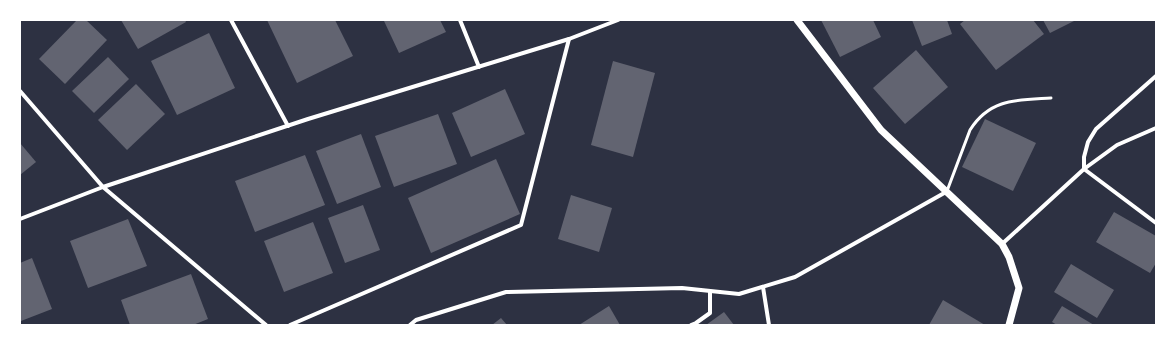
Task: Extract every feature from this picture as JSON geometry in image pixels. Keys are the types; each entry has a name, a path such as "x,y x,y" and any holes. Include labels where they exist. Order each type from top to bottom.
{"street":[{"path":"231,20 288,126"},
{"path":"460,20 479,67"},
{"path":"20,219 103,187 288,126 569,39 618,20"},
{"path":"797,20 881,130 1002,244 1009,258 1019,288 1009,325"},
{"path":"290,325 521,225 569,39"},
{"path":"1084,168 1084,157 1088,142 1096,130 1156,76"},
{"path":"20,91 103,187 266,325"},
{"path":"1002,244 1084,168 1117,145 1156,128"},
{"path":"1084,168 1156,223"},
{"path":"410,325 416,320 506,292 682,288 739,294 795,276 946,192"},
{"path":"763,287 769,325"},
{"path":"691,325 710,313 710,292"}],"lane":[{"path":"946,192 970,130 983,113 991,107 1003,102 1051,98"}],"building":[{"path":"77,20 86,20 107,40 65,84 39,59"},
{"path":"121,20 185,20 186,22 138,49"},
{"path":"267,20 335,20 353,56 297,83"},
{"path":"440,20 446,32 399,53 384,21"},
{"path":"821,20 873,20 881,37 840,57"},
{"path":"912,20 947,20 952,34 922,46"},
{"path":"965,20 1033,20 1044,34 996,70 960,24"},
{"path":"1043,20 1076,20 1050,33"},
{"path":"209,33 235,88 177,115 151,61"},
{"path":"916,50 948,87 905,124 873,88"},
{"path":"108,57 129,79 94,113 72,91"},
{"path":"613,61 655,73 633,157 591,145"},
{"path":"136,84 165,114 127,150 98,120"},
{"path":"505,89 525,134 471,157 452,113"},
{"path":"438,114 457,164 394,187 375,136"},
{"path":"985,119 1036,143 1013,191 962,167"},
{"path":"361,134 381,187 337,204 316,151"},
{"path":"20,143 36,162 20,175"},
{"path":"305,155 325,205 255,232 235,181"},
{"path":"496,159 520,214 431,253 408,198"},
{"path":"571,195 612,208 599,252 558,239"},
{"path":"363,205 380,250 345,263 328,218"},
{"path":"1114,212 1156,236 1156,263 1150,273 1096,242"},
{"path":"128,219 147,266 88,288 70,241"},
{"path":"313,222 333,273 284,292 264,241"},
{"path":"32,258 52,309 21,321 20,263"},
{"path":"1071,264 1114,290 1097,318 1054,292"},
{"path":"191,274 208,319 193,325 130,325 121,300"},
{"path":"943,300 985,325 929,325"},
{"path":"609,306 620,325 579,325"},
{"path":"1062,306 1094,325 1057,325 1052,322"},
{"path":"724,312 734,325 706,325"},
{"path":"501,318 507,325 492,325"}]}
